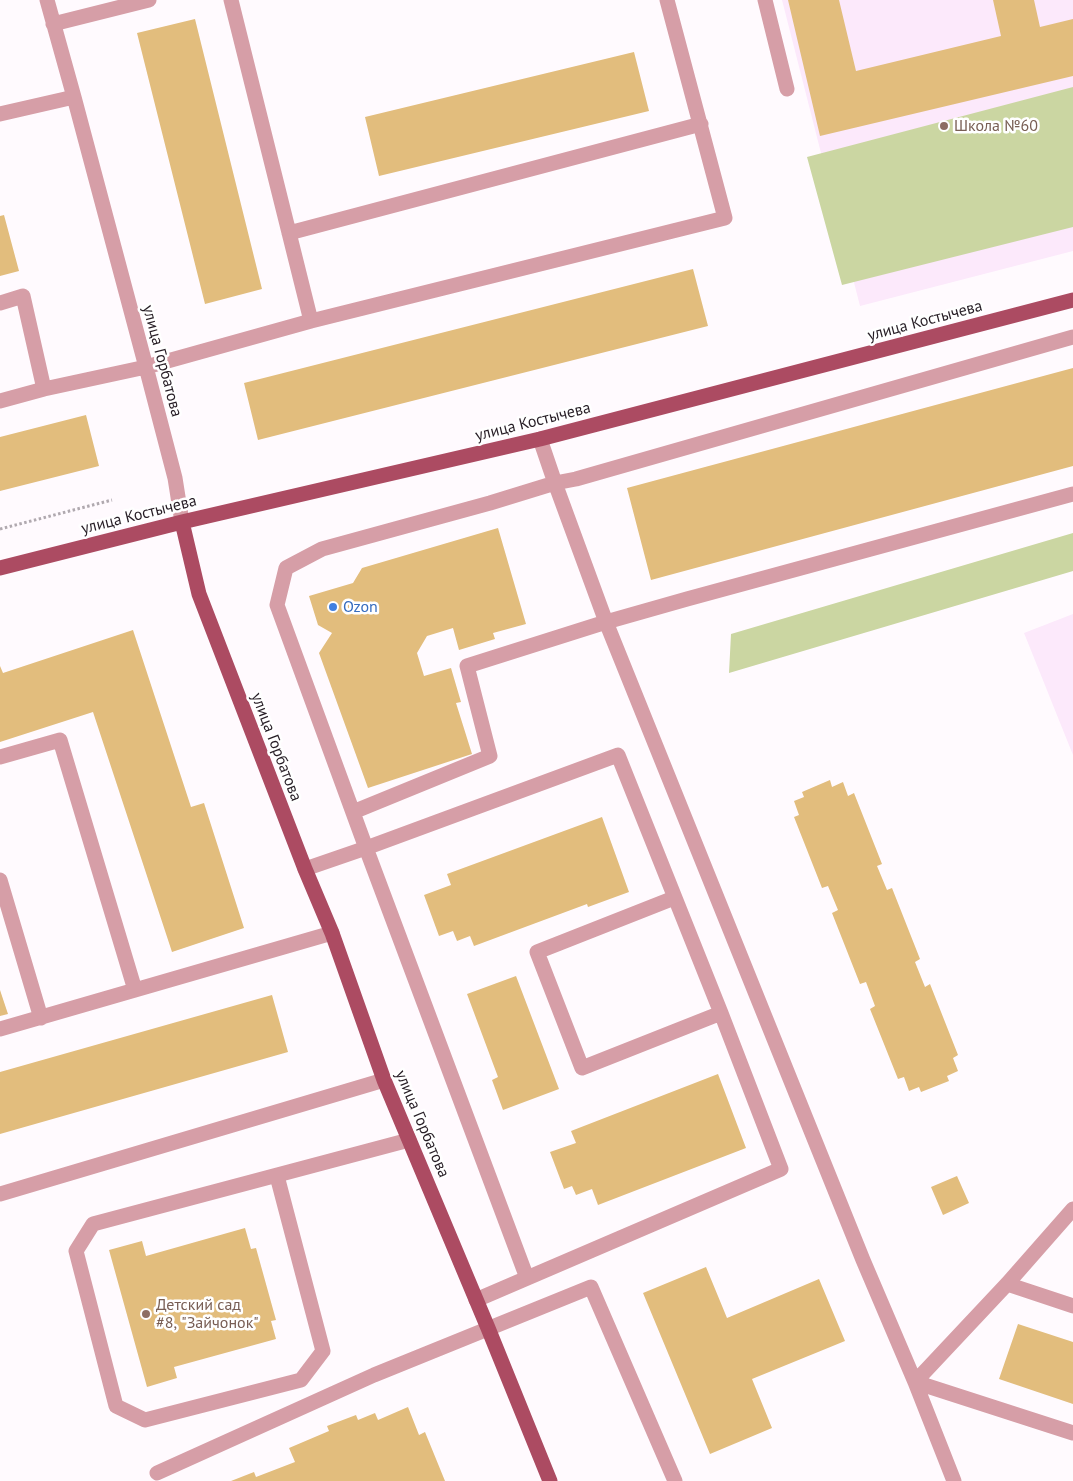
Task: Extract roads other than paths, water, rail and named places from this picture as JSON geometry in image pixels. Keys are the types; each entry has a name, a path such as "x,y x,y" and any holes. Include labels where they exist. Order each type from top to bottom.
{"main road":[{"name":"улица Костычева","path":"0,568 182,522 540,439 1073,300"},
{"name":"улица Горбатова","path":"182,522 199,594 305,869 332,933 384,1080 550,1481"}],"street":[{"name":"улица Горбатова","path":"47,0 146,367 174,478 182,522"},
{"path":"53,24 149,0"},
{"path":"231,0 311,321"},
{"path":"0,401 44,389 146,367 311,321 725,218 667,0"},
{"path":"765,0 787,89"},
{"path":"0,114 74,97"},
{"path":"289,233 701,124"},
{"path":"0,303 23,296 44,389"},
{"path":"527,1278 277,605 286,568 322,549 1073,338"},
{"path":"540,439 606,622 954,1481"},
{"path":"353,812 490,756 468,666 606,622 1073,494"},
{"path":"0,757 60,740 136,990"},
{"path":"305,869 618,755 721,1013 781,1169 476,1300"},
{"path":"0,880 41,1018"},
{"path":"674,898 537,952 582,1068 721,1013"},
{"path":"0,1029 332,933"},
{"path":"0,1194 384,1080"},
{"path":"277,1176 323,1351 301,1380 145,1420 116,1406 76,1251 93,1224 409,1140"},
{"path":"915,1382 1007,1284 1073,1209"},
{"path":"1007,1284 1073,1306"},
{"path":"157,1473 374,1375 591,1287 675,1481"},
{"path":"915,1382 1073,1433"}],"place":[{"name":"Школа №60","path":"944,126"},
{"name":"Ozon","path":"333,607"},
{"name":"Детский сад #8, \"Зайчонок\"","path":"146,1314"}]}
